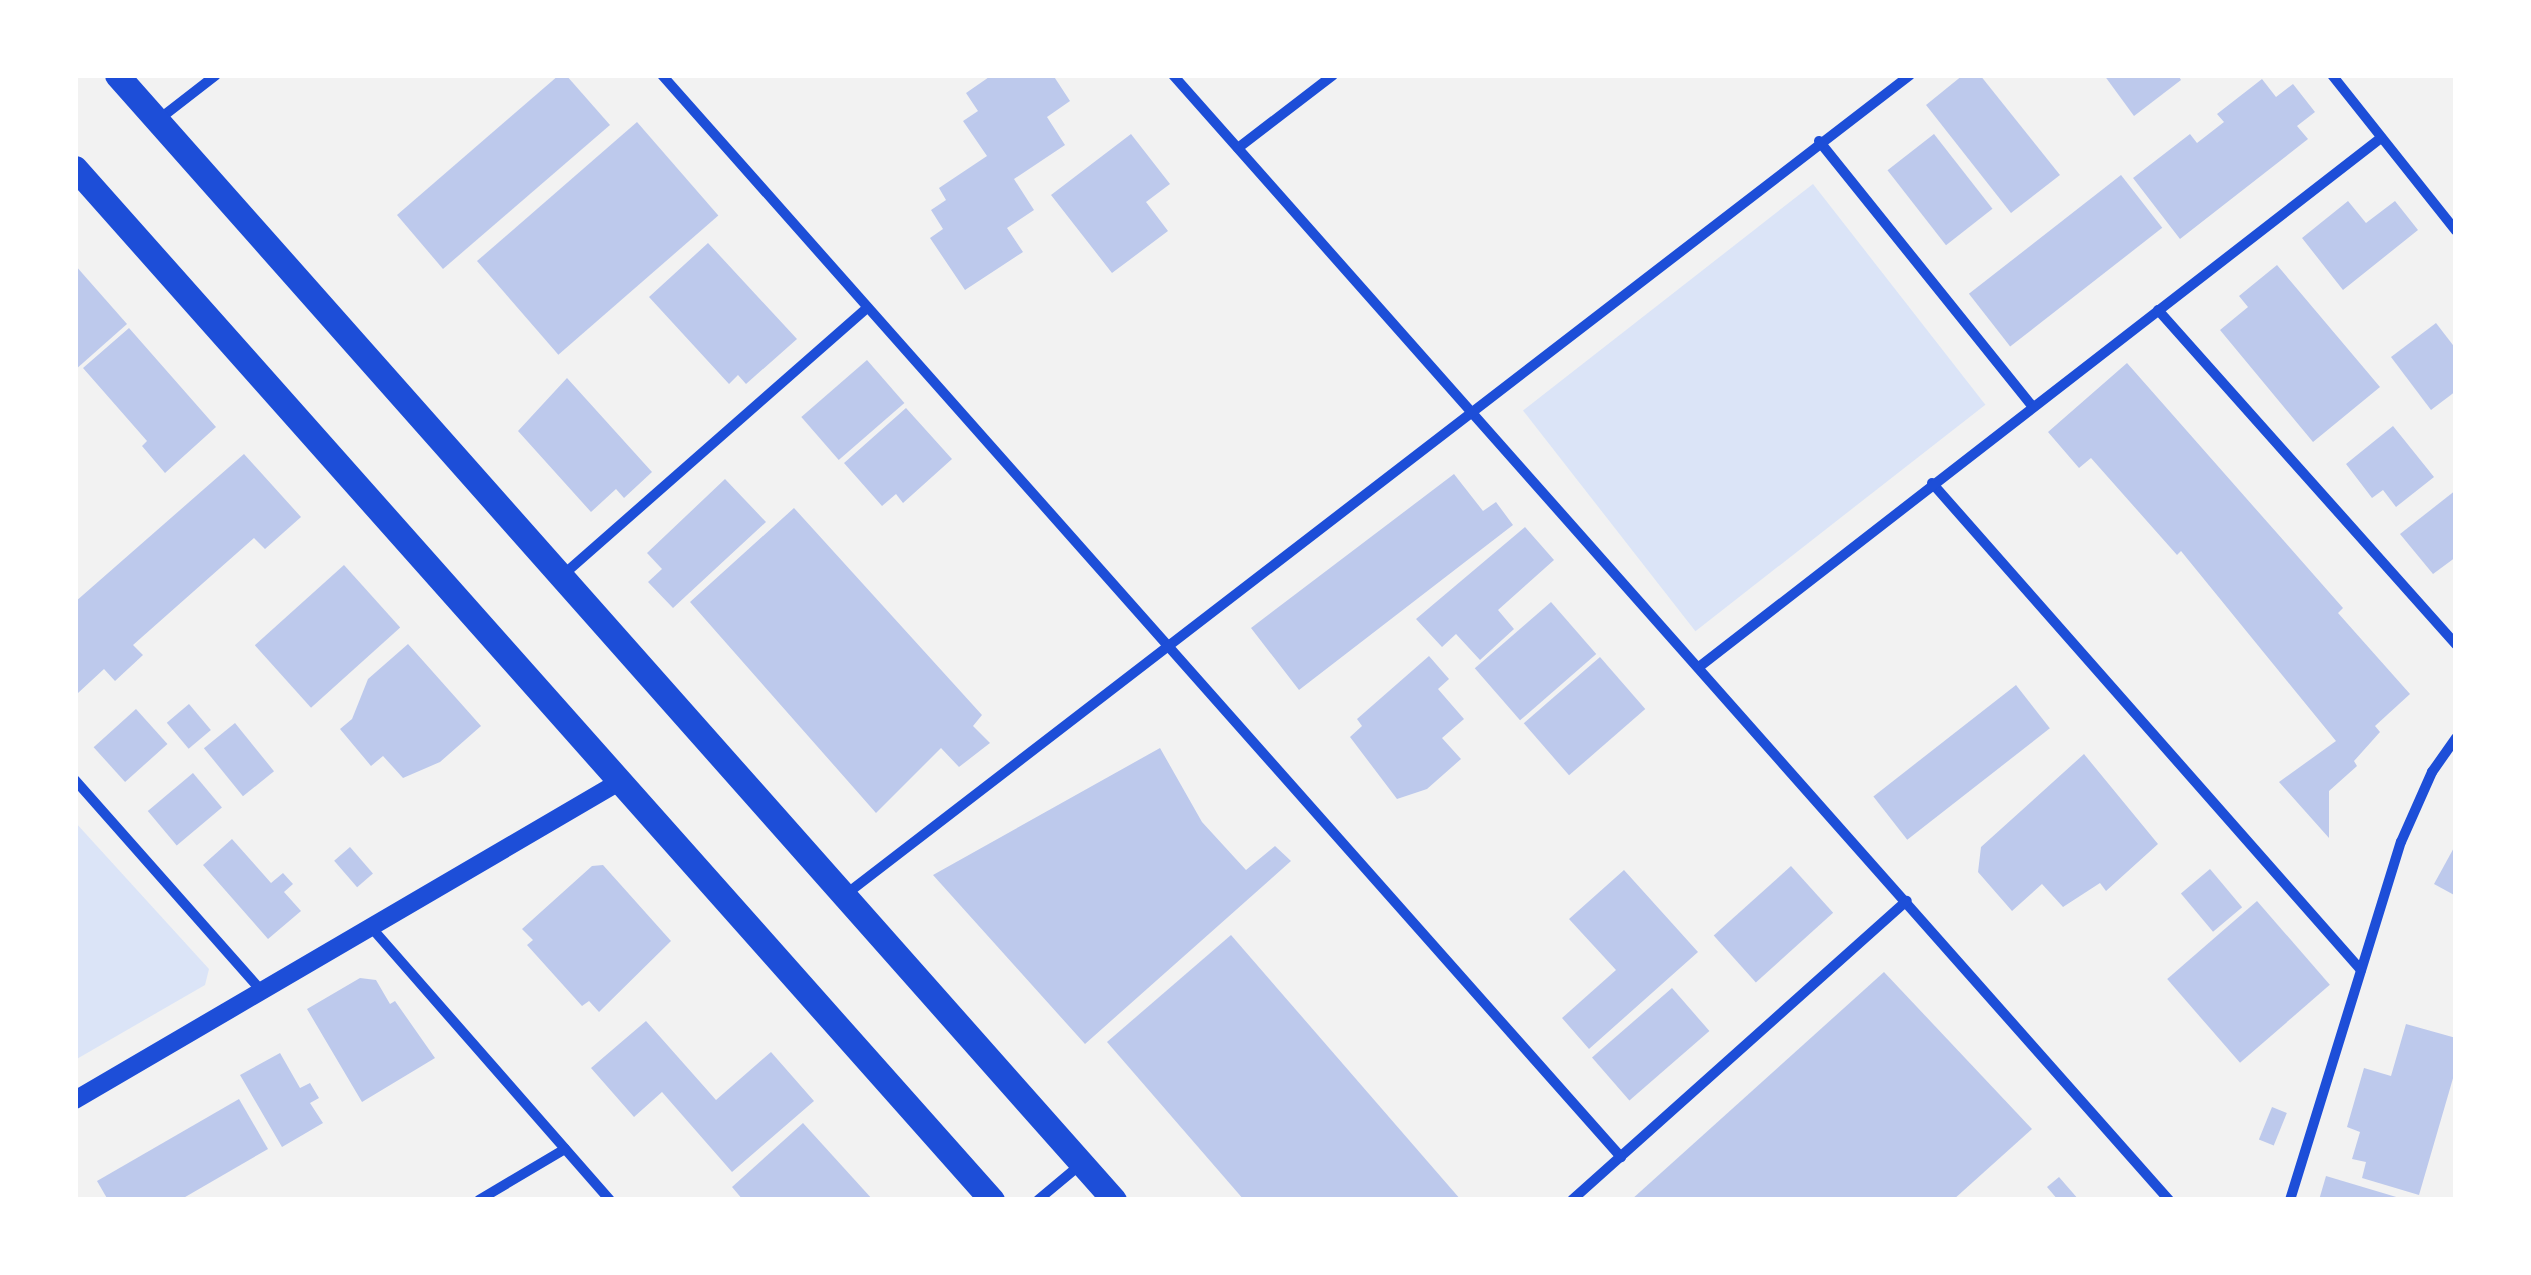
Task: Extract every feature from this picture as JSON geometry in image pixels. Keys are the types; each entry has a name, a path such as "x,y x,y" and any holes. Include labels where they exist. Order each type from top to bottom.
{"main road":[{"path":"117,75 1114,1200"},
{"path":"78,177 992,1200"}],"street":[{"path":"157,120 216,75"},
{"path":"662,75 1621,1157"},
{"path":"1174,75 2169,1200"},
{"path":"1238,148 1333,75"},
{"path":"844,896 1910,75"},
{"path":"2332,75 2456,231"},
{"path":"1699,667 2381,138"},
{"path":"1819,142 2032,406"},
{"path":"560,577 867,308"},
{"path":"2158,310 2456,645"},
{"path":"1932,483 2361,970"},
{"path":"2290,1200 2413,809 2456,738"},
{"path":"75,780 262,991"},
{"path":"75,1100 619,782"},
{"path":"1572,1200 1908,901"},
{"path":"370,926 610,1200"},
{"path":"479,1200 565,1149"},
{"path":"1038,1200 1082,1164"}],"shaded area":[{"path":"1813,184 1985,405 1695,631 1523,411"},
{"path":"75,822 209,969 205,985 75,1060"}],"building":[{"path":"559,75 566,75 610,125 443,269 397,215"},
{"path":"992,75 1053,75 1070,101 1047,117 1065,145 1014,179 1034,210 1007,228 1023,252 965,290 930,238 943,229 931,210 946,200 939,188 987,156 963,121 978,111 966,93"},
{"path":"1963,75 1980,75 2060,175 2011,213 1926,105"},
{"path":"2104,75 2178,75 2181,80 2134,116"},
{"path":"2262,79 2276,97 2293,84 2315,112 2297,126 2308,139 2180,239 2133,178 2190,134 2197,143 2224,122 2217,114"},
{"path":"637,122 718,216 558,355 477,261"},
{"path":"1131,134 1170,184 1146,202 1168,231 1112,273 1051,195"},
{"path":"1934,134 1992,209 1946,245 1888,170"},
{"path":"2121,175 2162,228 2010,347 1969,294"},
{"path":"2348,201 2366,223 2395,201 2418,230 2343,290 2302,238"},
{"path":"708,243 797,339 746,384 738,375 729,384 649,297"},
{"path":"75,265 127,324 75,370"},
{"path":"2277,265 2380,387 2313,442 2220,330 2248,307 2239,296"},
{"path":"2436,323 2456,349 2456,391 2431,410 2391,357"},
{"path":"129,328 216,427 165,473 142,446 147,441 83,368"},
{"path":"867,360 904,403 839,460 801,417"},
{"path":"2127,363 2343,608 2338,613 2410,694 2375,726 2380,732 2354,761 2357,766 2329,791 2329,838 2279,782 2336,741 2181,551 2177,555 2091,458 2079,468 2048,432"},
{"path":"567,378 652,472 624,498 616,489 591,512 518,431"},
{"path":"906,408 952,459 903,503 896,494 882,506 844,463"},
{"path":"2393,426 2434,477 2396,507 2383,490 2372,498 2346,464"},
{"path":"244,454 301,517 265,549 254,538 133,645 143,655 115,681 104,669 78,693 75,602"},
{"path":"1454,474 1483,511 1496,502 1513,525 1299,690 1251,628"},
{"path":"725,479 766,522 673,608 648,582 662,569 647,553"},
{"path":"2456,490 2456,557 2433,574 2400,534"},
{"path":"794,508 982,715 973,726 990,743 959,767 941,748 876,813 690,602"},
{"path":"1525,527 1554,560 1498,610 1514,629 1480,660 1456,634 1442,647 1416,619"},
{"path":"344,565 400,627 311,708 255,645"},
{"path":"1551,602 1596,654 1520,720 1475,668"},
{"path":"408,644 481,726 440,762 403,778 383,756 371,766 340,729 352,719 368,679"},
{"path":"1429,656 1449,679 1438,689 1464,719 1442,738 1461,759 1427,789 1397,799 1350,737 1362,726 1357,719"},
{"path":"1600,657 1645,709 1569,775 1524,723"},
{"path":"2016,685 2050,728 1907,840 1873,796"},
{"path":"189,704 211,730 189,749 167,723"},
{"path":"136,709 167,744 125,782 94,747"},
{"path":"235,723 274,771 243,796 204,748"},
{"path":"1160,748 1202,822 1246,870 1275,846 1291,861 1085,1044 933,875"},
{"path":"2084,754 2158,844 2106,891 2100,883 2063,907 2042,884 2012,911 1978,872 1981,847"},
{"path":"193,773 222,807 177,845 148,811"},
{"path":"232,839 271,883 283,873 293,884 284,892 301,911 268,939 203,865"},
{"path":"2456,844 2456,896 2434,884"},
{"path":"350,847 373,873 357,887 334,861"},
{"path":"603,865 671,941 599,1012 589,1001 582,1006 527,945 533,940 522,929 592,866"},
{"path":"1791,866 1833,913 1756,982 1714,936"},
{"path":"2210,869 2242,907 2213,932 2181,893"},
{"path":"1624,870 1698,952 1589,1049 1562,1018 1616,970 1569,919"},
{"path":"2257,901 2330,985 2240,1063 2167,979"},
{"path":"1231,935 1461,1200 1244,1200 1107,1042"},
{"path":"1884,972 2032,1129 1953,1200 1631,1200"},
{"path":"360,978 376,980 390,1004 395,1001 435,1058 362,1102 307,1009"},
{"path":"1672,988 1709,1031 1629,1101 1592,1058"},
{"path":"646,1021 716,1100 771,1052 814,1101 732,1172 662,1092 634,1117 591,1068"},
{"path":"2406,1024 2456,1038 2456,1068 2419,1195 2362,1178 2366,1162 2352,1159 2360,1132 2347,1127 2364,1068 2391,1076"},
{"path":"280,1053 300,1088 310,1083 319,1098 310,1103 323,1123 282,1147 240,1075"},
{"path":"239,1099 268,1149 180,1200 108,1200 97,1181"},
{"path":"2272,1107 2287,1113 2274,1145 2259,1139"},
{"path":"803,1123 873,1200 743,1200 732,1187"},
{"path":"2326,1176 2403,1199 2403,1200 2319,1200"},
{"path":"2059,1177 2079,1200 2058,1200 2047,1187"}]}
